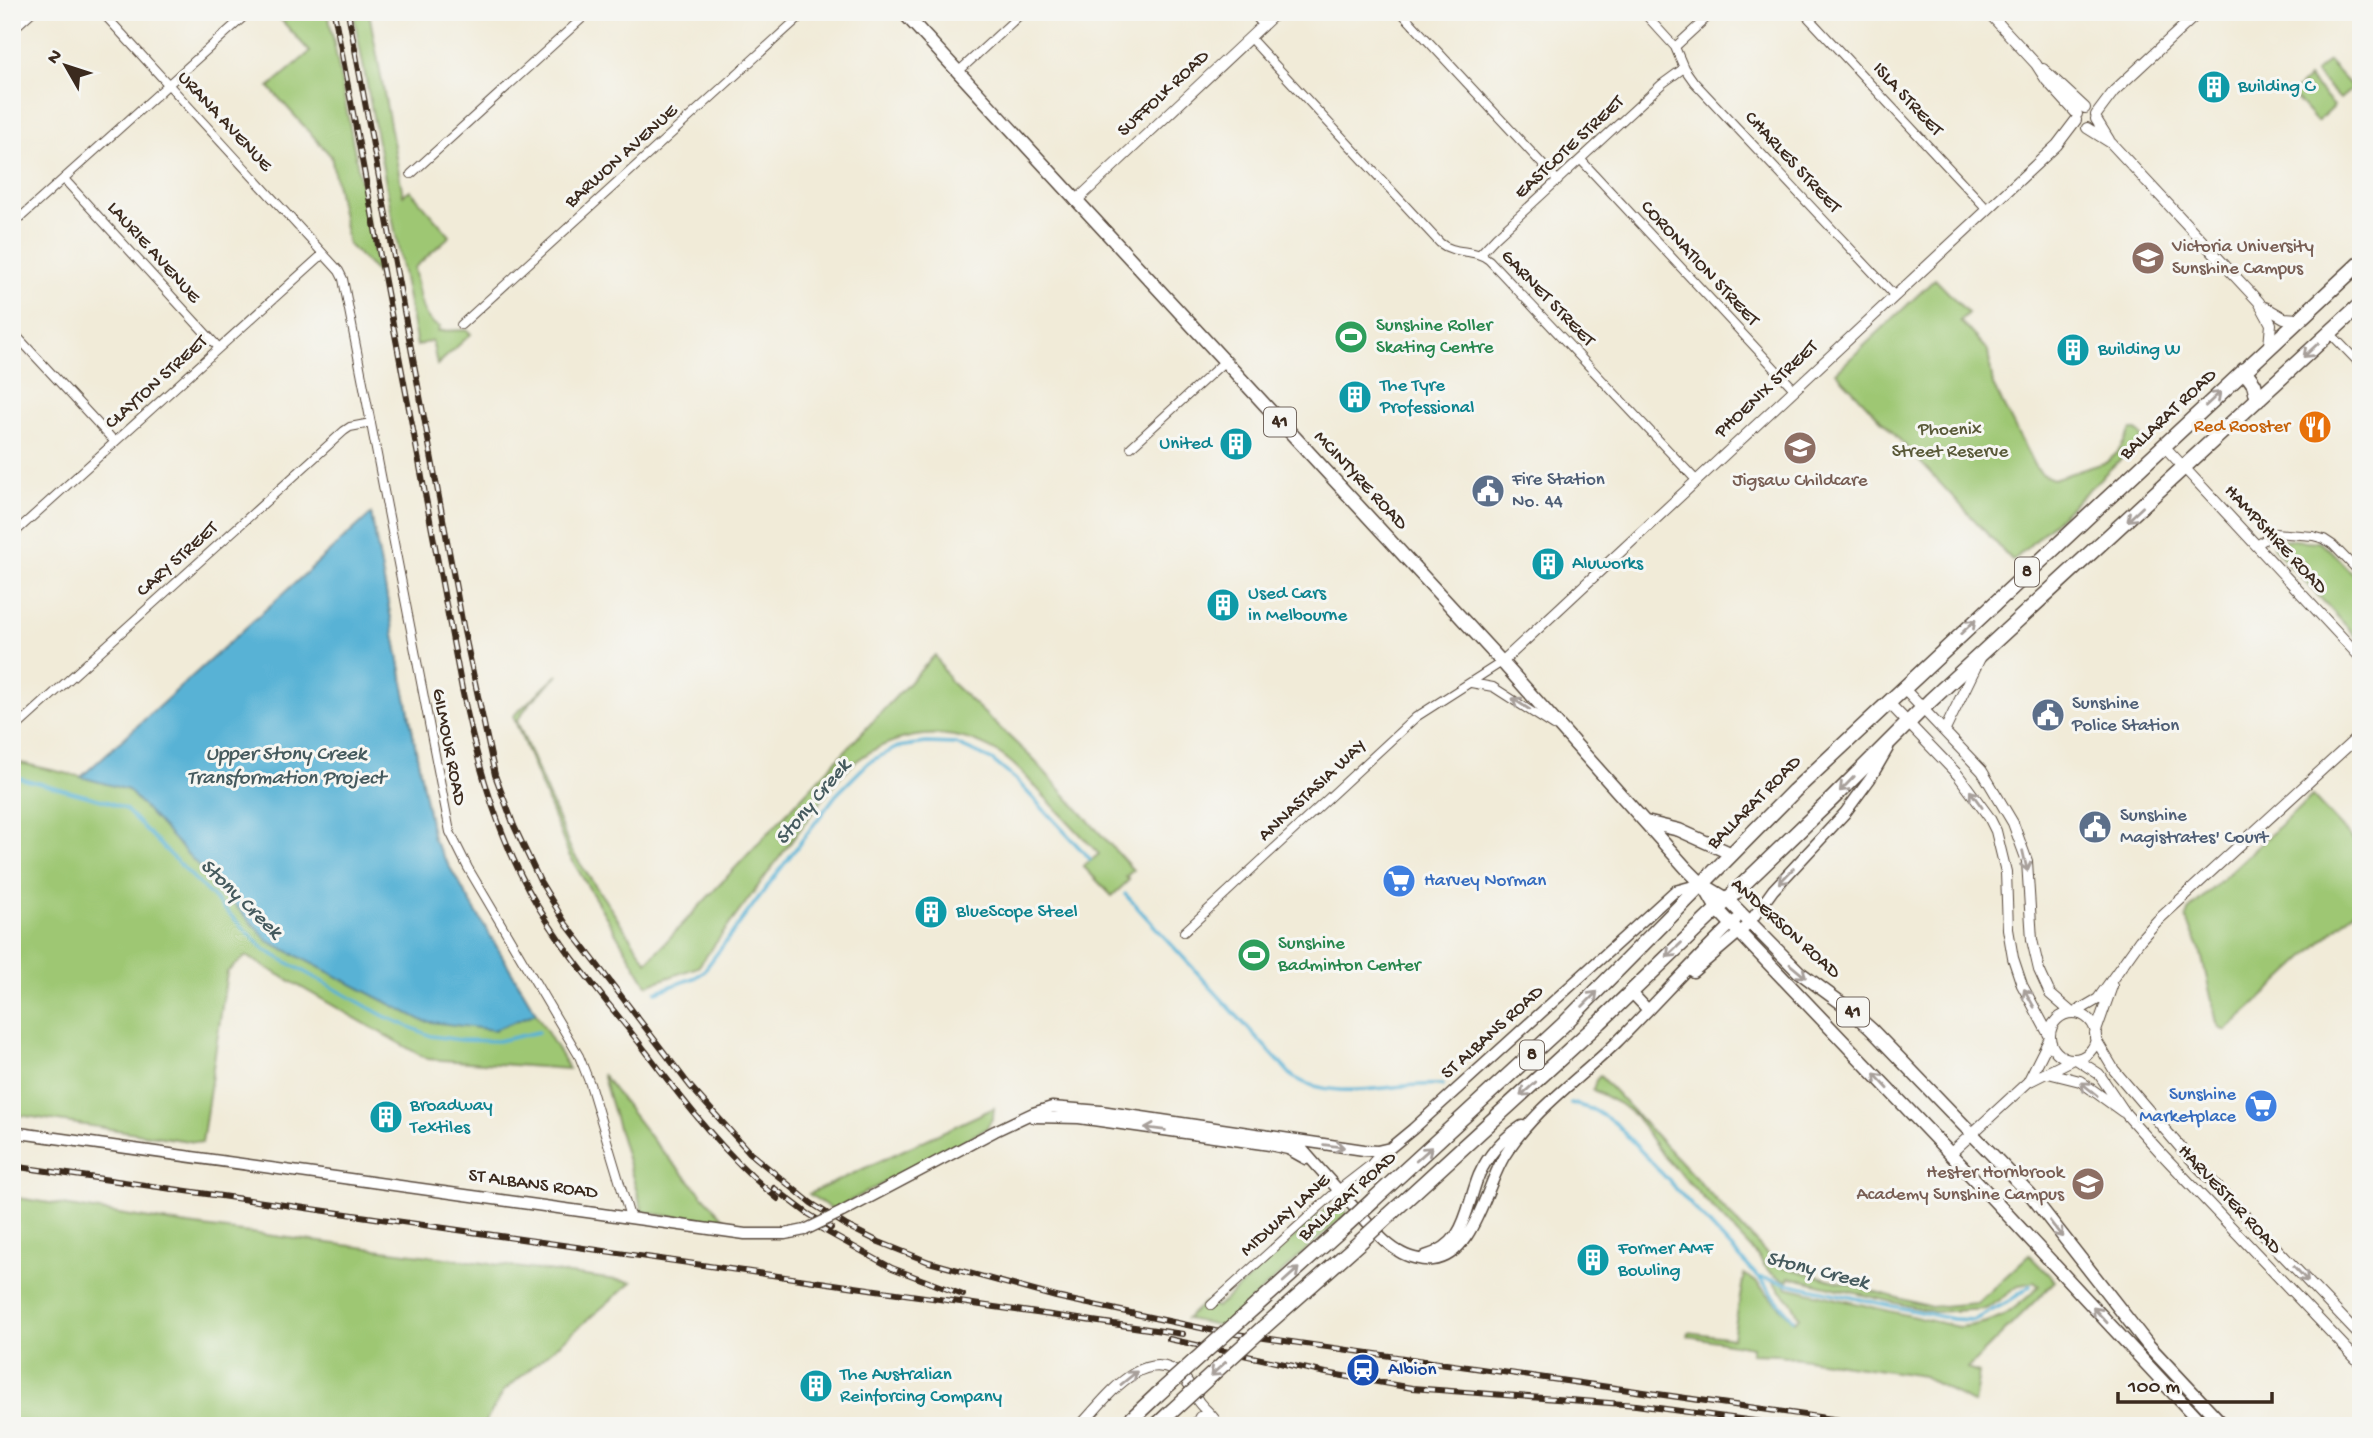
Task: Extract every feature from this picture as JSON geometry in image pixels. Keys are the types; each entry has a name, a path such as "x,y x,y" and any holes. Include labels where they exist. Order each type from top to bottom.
{"highway":[{"name":"BALLARAT ROAD","path":"1124,1426 1526,1061 1794,791 2361,262"},
{"name":"8","path":"1156,1426 1631,992 1923,708 2361,304"},
{"path":"2244,370 2253,382 2258,400"}],"main road":[{"name":"MCINTYRE ROAD","path":"903,12 1502,662 1702,884"},
{"path":"1414,1257 1440,1251 1454,1239 1461,1229 1479,1176 1492,1154 1508,1136 1530,1121 1773,890 1852,804 1895,735"},
{"path":"1645,822 1679,830 1732,854"},
{"name":"ST ALBANS ROAD","path":"12,1132 745,1234 785,1234 805,1230 1045,1108 1382,1151 1406,1135 1675,891 1702,884"},
{"name":"ANDERSON ROAD","path":"1702,884 1741,923 2204,1426"},
{"name":"ANDERSON ROAD","path":"1741,923 1858,1017 2030,1194 2148,1345 2224,1426"},
{"path":"1631,992 1648,1010"},
{"path":"1414,1257 1439,1259 1463,1243 1502,1161 1530,1121"},
{"name":"ST ALBANS ROAD","path":"1209,1131 1288,1149 1315,1165"},
{"name":"ST ALBANS ROAD","path":"1286,1139 1303,1150 1393,1248 1414,1257"},
{"path":"1492,1154 1502,1161"}],"street":[{"path":"14,24 32,12"},
{"name":"URANA AVENUE","path":"102,12 323,254"},
{"path":"12,225 248,12"},
{"path":"411,174 589,12"},
{"name":"BARWON AVENUE","path":"461,325 806,12"},
{"path":"958,72 1023,12"},
{"path":"1252,12 1263,25"},
{"name":"SUFFOLK ROAD","path":"1076,201 1277,12"},
{"path":"1401,12 1558,181"},
{"name":"CHARLES STREET","path":"1643,12 1675,47 1684,68 1694,82 1894,295"},
{"path":"1675,47 1713,12"},
{"name":"ISLA STREET","path":"1803,12 1987,209"},
{"path":"1988,12 2036,64 2047,81 2086,117 2259,302 2284,318 2299,319"},
{"name":"PHOENIX STREET","path":"1502,662 2199,12"},
{"name":"GARNET STREET","path":"1250,38 1440,243 1457,252 1480,254 1498,270 1696,480"},
{"name":"EASTCOTE STREET","path":"1480,254 1662,84 1684,68"},
{"name":"CORONATION STREET","path":"1581,160 1794,389"},
{"name":"LAURIE AVENUE","path":"64,179 219,348"},
{"name":"CLAYTON STREET","path":"12,535 323,254"},
{"name":"GILMOUR ROAD","path":"323,254 343,279 450,832 468,868 579,1056 630,1217"},
{"path":"2259,302 2271,324 2269,346"},
{"path":"12,331 115,442"},
{"path":"2330,333 2361,365"},
{"path":"1131,447 1225,361"},
{"name":"CARY STREET","path":"12,731 344,431 350,427 371,423"},
{"name":"HAMPSHIRE ROAD","path":"2164,446 2361,658"},
{"path":"2257,545 2268,536 2280,532 2324,539 2361,574"},
{"path":"1945,730 1983,652"},
{"name":"ANNASTASIA WAY","path":"1184,932 1416,717 1502,662"},
{"path":"1471,683 1493,687 1567,735"},
{"path":"1903,688 1982,771 2014,823 2027,861 2032,940 2039,970 2050,994 2073,1013 2088,1020 2095,1036"},
{"path":"1888,702 1978,799 1996,831 2006,872 2008,929 2013,958 2022,985 2058,1054 2075,1059"},
{"path":"2028,1082 2057,1019 2098,999 2157,921 2361,734"},
{"path":"1951,1154 2028,1082 2087,1053 2115,976"},
{"name":"HARVESTER ROAD","path":"2095,1036 2114,1070 2185,1153 2361,1337"},
{"name":"HARVESTER ROAD","path":"2075,1059 2099,1074 2126,1114 2361,1364"},
{"path":"2048,1073 2080,1081 2126,1114"},
{"name":"MIDWAY LANE","path":"1211,1305 1338,1190 1369,1166 1382,1151"},
{"path":"1080,1426 1132,1373 1150,1366 1170,1369 1184,1378 1209,1415 1215,1418 1218,1426"},
{"path":"1195,1426 1200,1417 1209,1415"}],"green space":[{"path":"274,12 328,12 378,274 348,244 331,156 269,87 310,52"},
{"path":"353,12 369,12 403,195 410,190 450,236 414,268 424,310 428,318 440,327 438,331 467,330 471,334 437,365 432,340 417,346"},
{"path":"2328,61 2353,88 2340,99 2315,73"},
{"path":"2308,78 2334,106 2317,122 2292,94"},
{"name":"Phoenix Street Reserve","path":"1935,279 1968,313 1960,321 1988,351 1993,385 2035,467 2043,475 2053,479 2107,462 2118,452 2131,430 2141,435 2142,439 2013,561 1836,372"},
{"path":"371,514 433,839 569,1069 427,1059 246,956 227,972 202,1143 12,1114 12,761 82,777"},
{"path":"2279,539 2318,542 2331,551 2361,583 2361,642 2274,548 2273,545"},
{"path":"935,655 950,681 1033,759 1133,870 1126,877 1129,880 1112,896 1083,866 1099,854 1004,756 977,742 956,737 914,736 874,750 856,761 840,776 698,967 647,985 569,855 513,716 558,675 529,704 517,721 571,850 647,962"},
{"path":"2312,796 2361,848 2361,905 2226,1031 2217,1023 2200,949 2186,918 2188,911"},
{"path":"602,1074 655,1143 730,1225 643,1212"},
{"path":"1600,1076 1777,1265 1931,1307 1977,1303 2029,1255 2055,1281 1967,1369 1979,1373 1974,1404 1923,1376 1779,1355 1751,1354 1752,1347 1687,1336 1688,1332 1733,1338 1744,1274 1756,1282 1794,1321 1799,1317 1792,1303 1771,1280 1786,1284 1786,1287 1958,1327 2003,1316 2039,1286 2034,1282 2020,1285 1986,1309 1934,1312 1789,1277 1787,1281 1777,1277 1662,1154 1635,1116 1620,1104 1593,1090"},
{"path":"994,1108 993,1117 986,1129 833,1210 809,1194"},
{"path":"12,1197 188,1225 632,1282 504,1391 483,1426 12,1426"},
{"path":"1329,1206 1340,1207 1347,1213 1223,1326 1186,1319 1205,1302 1216,1308"}],"water":[{"name":"Upper Stony Creek Transformation Project","path":"371,514 433,839 536,1013 494,1030 423,1021 268,941 128,790 81,777"}],"waterway":[{"name":"Stony Creek","path":"656,992 703,972 836,795 869,762 898,747 926,743 956,744 992,760 1016,780 1090,859"},
{"name":"Stony Creek","path":"12,776 109,802 125,809 265,950 384,1016 431,1036 461,1040 498,1041 538,1032"},
{"name":"Stony Creek","path":"1125,894 1293,1077 1328,1089 1366,1090 1443,1085"},
{"name":"Stony Creek","path":"1571,1103 1594,1110 1616,1124 1758,1277 1952,1319 1974,1320 2011,1300 2030,1286"},
{"path":"1759,1278 1793,1319"}],"railway":[{"path":"334,12 462,689 478,759 500,827 531,895 577,963 706,1128 740,1165 778,1199"},
{"path":"348,12 464,631 495,775 514,826 540,881 566,924 690,1086 750,1153 811,1203 879,1242 929,1262 1056,1297 1215,1331 1882,1426"},
{"path":"12,1166 1183,1334"},
{"path":"774,1188 831,1228"},
{"path":"818,1227 892,1268 963,1295"},
{"path":"1169,1339 1326,1373 1412,1388 1636,1405 1791,1426"}],"place":[{"name":"Building C","path":"2214,87"},
{"name":"Victoria University Sunshine Campus","path":"2148,258"},
{"name":"Sunshine Roller Skating Centre","path":"1351,337"},
{"name":"Building W","path":"2073,350"},
{"name":"The Tyre Professional","path":"1355,397"},
{"name":"Red Rooster","path":"2315,427"},
{"name":"United","path":"1236,444"},
{"name":"Jigsaw Childcare","path":"1800,448"},
{"name":"Fire Station No. 44","path":"1488,491"},
{"name":"Aluworks","path":"1548,564"},
{"name":"Used Cars in Melbourne","path":"1223,605"},
{"name":"Sunshine Police Station","path":"2048,715"},
{"name":"Sunshine Magistrates' Court","path":"2095,827"},
{"name":"Harvey Norman","path":"1399,881"},
{"name":"BlueScope Steel","path":"931,912"},
{"name":"Sunshine Badminton Center","path":"1254,955"},
{"name":"Sunshine Marketplace","path":"2261,1106"},
{"name":"Broadway Textiles","path":"386,1117"},
{"name":"Hester Hornbrook Academy Sunshine Campus","path":"2088,1184"},
{"name":"Former AMF Bowling","path":"1593,1260"},
{"name":"Albion","path":"1363,1370"},
{"name":"The Australian Reinforcing Company","path":"816,1386"}]}
